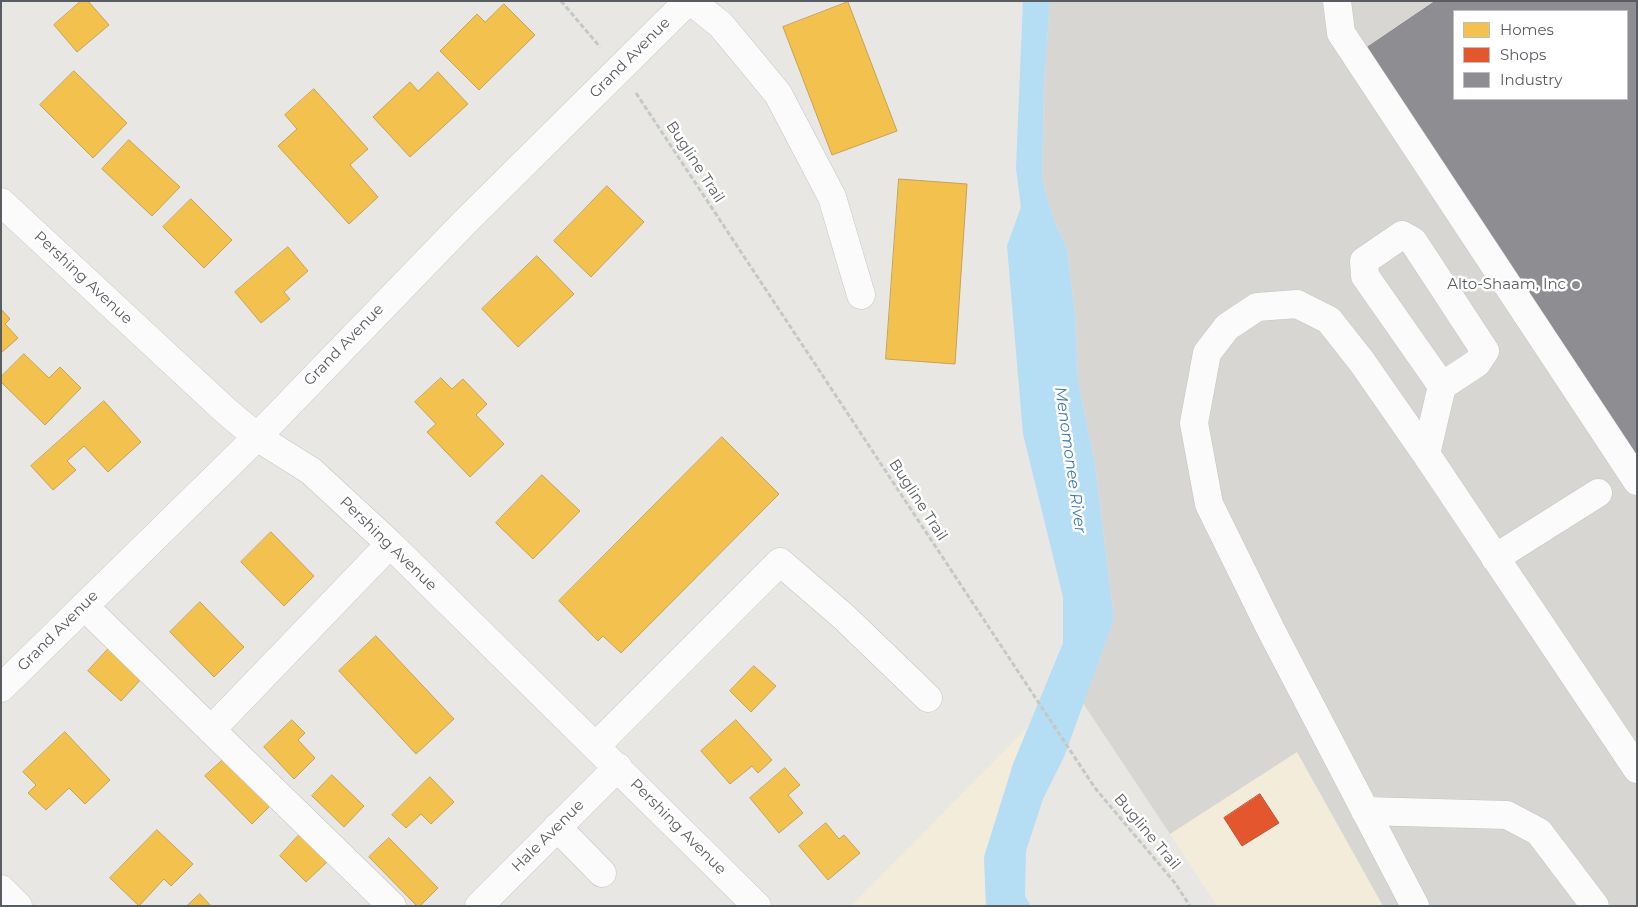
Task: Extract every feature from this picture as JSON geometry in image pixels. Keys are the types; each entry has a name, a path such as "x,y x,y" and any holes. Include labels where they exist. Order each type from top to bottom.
{"street":[{"path":"689,1 721,25 778,94 832,197 861,295"},
{"name":"Grand Avenue","path":"1,688 256,437 457,230 689,1"},
{"path":"1337,1 1341,33 1637,481"},
{"name":"Pershing Avenue","path":"1,202 226,411 256,437 311,471 390,544 757,906"},
{"path":"1426,454 1442,386 1477,363 1485,351 1413,241 1402,235 1364,261 1365,276 1442,386"},
{"path":"1415,906 1271,630 1209,504 1194,423 1207,353 1227,327 1257,307 1297,304 1329,320 1362,362 1426,454 1637,769"},
{"path":"1495,558 1598,493"},
{"path":"212,729 390,544"},
{"path":"596,746 780,562 844,617 928,698"},
{"path":"84,606 392,906"},
{"name":"Hale Avenue","path":"479,906 618,767"},
{"path":"1365,811 1507,815 1539,832 1594,906"},
{"path":"557,827 602,873"},
{"path":"1,889 18,906"}],"path":[{"path":"561,1 594,40"},
{"name":"Bugline Trail","path":"639,97 1095,788 1175,884 1190,906"}],"shaded area":[{"path":"1050,1 1637,1 1637,906 1383,906 1297,752 1170,834 1083,703 1114,620 1095,464 1078,380 1075,316 1067,248 1053,218 1042,177 1044,85"},
{"path":"1028,727 1013,764 984,857 986,906 851,906"},
{"path":"1297,751 1383,906 1217,906 1170,834"}],"water":[{"name":"Menomonee River","path":"1023,1 1050,1 1044,85 1042,177 1053,218 1067,248 1075,316 1078,380 1095,464 1114,620 1064,757 1043,799 1026,851 1025,896 1031,906 986,906 984,857 1013,764 1063,643 1063,597 1023,434 1007,246 1021,207 1016,168"}],"building: Homes":[{"path":"81,1 88,1 109,25 77,52 54,25"},
{"path":"848,2 897,131 832,155 783,27"},
{"path":"504,4 535,35 479,90 440,51 477,14 485,22"},
{"path":"74,71 127,123 93,158 40,105"},
{"path":"438,72 468,104 410,157 373,117 410,82 418,91"},
{"path":"314,89 368,149 350,165 378,197 349,224 278,146 297,129 285,115"},
{"path":"129,140 180,187 152,216 102,169"},
{"path":"899,179 967,184 955,364 886,359"},
{"path":"607,186 644,222 591,277 554,241"},
{"path":"191,199 232,240 204,268 163,227"},
{"path":"288,247 308,271 284,292 290,299 261,323 235,292"},
{"path":"537,256 574,294 518,347 482,309"},
{"path":"1,309 10,319 5,324 18,338 1,353"},
{"path":"24,354 49,378 60,367 81,388 45,425 1,382 1,377"},
{"path":"441,378 452,389 463,379 487,404 476,415 504,444 470,477 427,432 436,424 415,402"},
{"path":"104,401 141,442 108,472 84,446 67,461 76,470 53,490 31,466"},
{"path":"722,437 779,494 621,653 603,636 598,641 559,601"},
{"path":"542,475 580,511 533,559 496,523"},
{"path":"271,532 314,576 284,606 241,562"},
{"path":"200,602 244,647 214,677 170,632"},
{"path":"376,636 454,719 416,754 339,671"},
{"path":"111,646 144,676 121,701 88,671"},
{"path":"754,666 776,686 751,712 730,691"},
{"path":"292,720 305,733 298,740 315,758 294,779 264,747"},
{"path":"736,720 772,760 758,773 752,766 730,784 701,751"},
{"path":"65,732 110,780 85,804 69,788 46,810 28,793 36,785 23,772"},
{"path":"225,758 271,805 252,824 205,776"},
{"path":"785,768 800,785 788,795 803,813 779,833 750,798"},
{"path":"332,775 364,806 344,827 312,796"},
{"path":"430,777 454,802 431,824 421,814 406,828 392,815"},
{"path":"826,823 839,839 844,835 860,853 828,880 799,846"},
{"path":"157,830 193,864 171,886 164,879 139,906 110,878"},
{"path":"299,835 327,862 306,882 280,856"},
{"path":"389,838 438,888 420,906 417,906 369,857"},
{"path":"200,894 211,906 187,906"}],"building: Shops":[{"path":"1260,794 1279,823 1242,846 1224,818"}],"building: Industry":[{"name":"Alto-Shaam, Inc","path":"1436,1 1637,1 1637,471 1361,52"}],"place":[{"name":"Alto-Shaam, Inc","path":"1576,285"}]}
